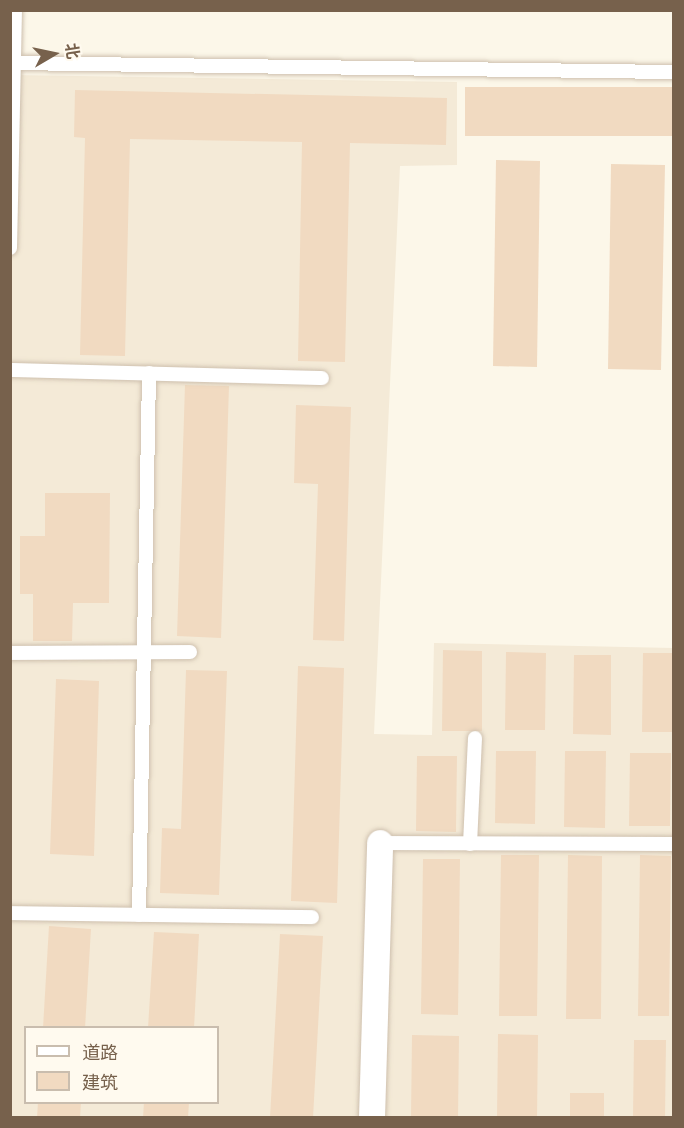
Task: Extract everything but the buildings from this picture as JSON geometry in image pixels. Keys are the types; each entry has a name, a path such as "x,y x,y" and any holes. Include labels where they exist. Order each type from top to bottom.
{"street":[{"path":"372,1118 380,843"}],"lane":[{"path":"10,248 12,63 15,10"},
{"path":"12,63 674,72"},
{"path":"10,370 322,378"},
{"path":"139,915 149,373"},
{"path":"10,652 190,652"},
{"path":"470,844 475,738"},
{"path":"380,843 674,844"},
{"path":"10,913 312,918"}],"shaded area":[{"path":"11,75 457,82 457,165 400,166 374,734 432,735 434,643 673,648 673,1117 11,1118"}]}
